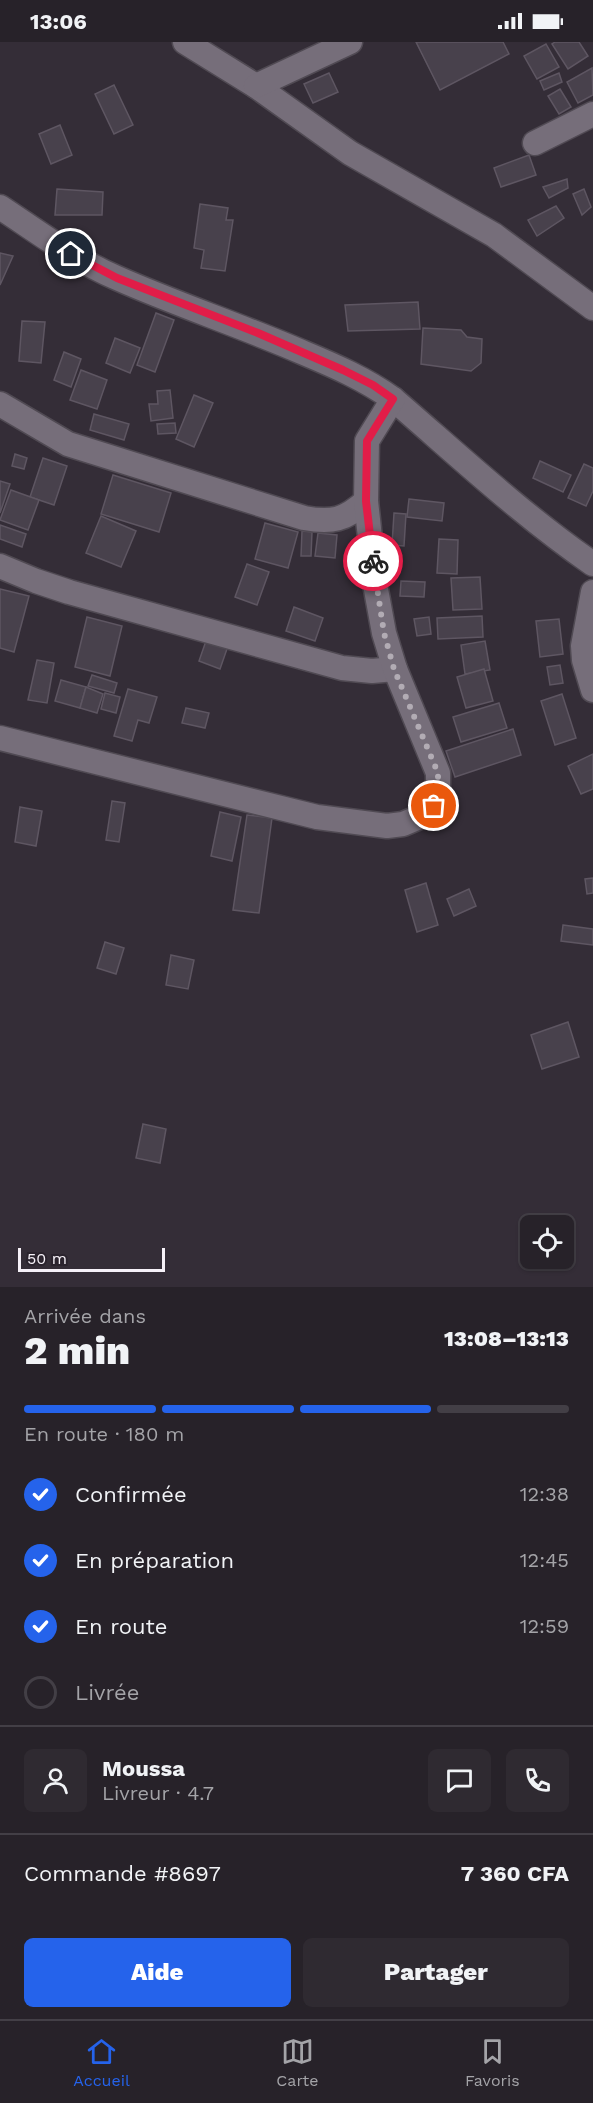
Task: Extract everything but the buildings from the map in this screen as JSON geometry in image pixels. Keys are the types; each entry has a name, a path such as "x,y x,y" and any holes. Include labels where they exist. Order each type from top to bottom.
{"street":[{"path":"185,42 256,86 350,153 494,235 593,308"},
{"path":"256,86 350,42"},
{"path":"534,143 593,114"},
{"path":"0,207 56,244 117,278 258,333 373,385 393,399 526,513 593,564"},
{"path":"0,738 317,817 387,826 403,824 422,816 434,806 438,792 438,773 394,669 384,633 375,584 366,501 367,441 393,399"},
{"path":"0,404 68,444 304,518 340,519 352,514 366,501"},
{"path":"0,566 69,592 342,668 372,671 394,669"},
{"path":"593,592 583,646 584,660 593,690"}],"way so far":[{"path":"373,561 384,633 394,669 438,773 438,792 434,806"}],"route":[{"path":"71,254 117,278 258,333 343,370 373,385 393,399 367,441 366,501 373,561"}]}
